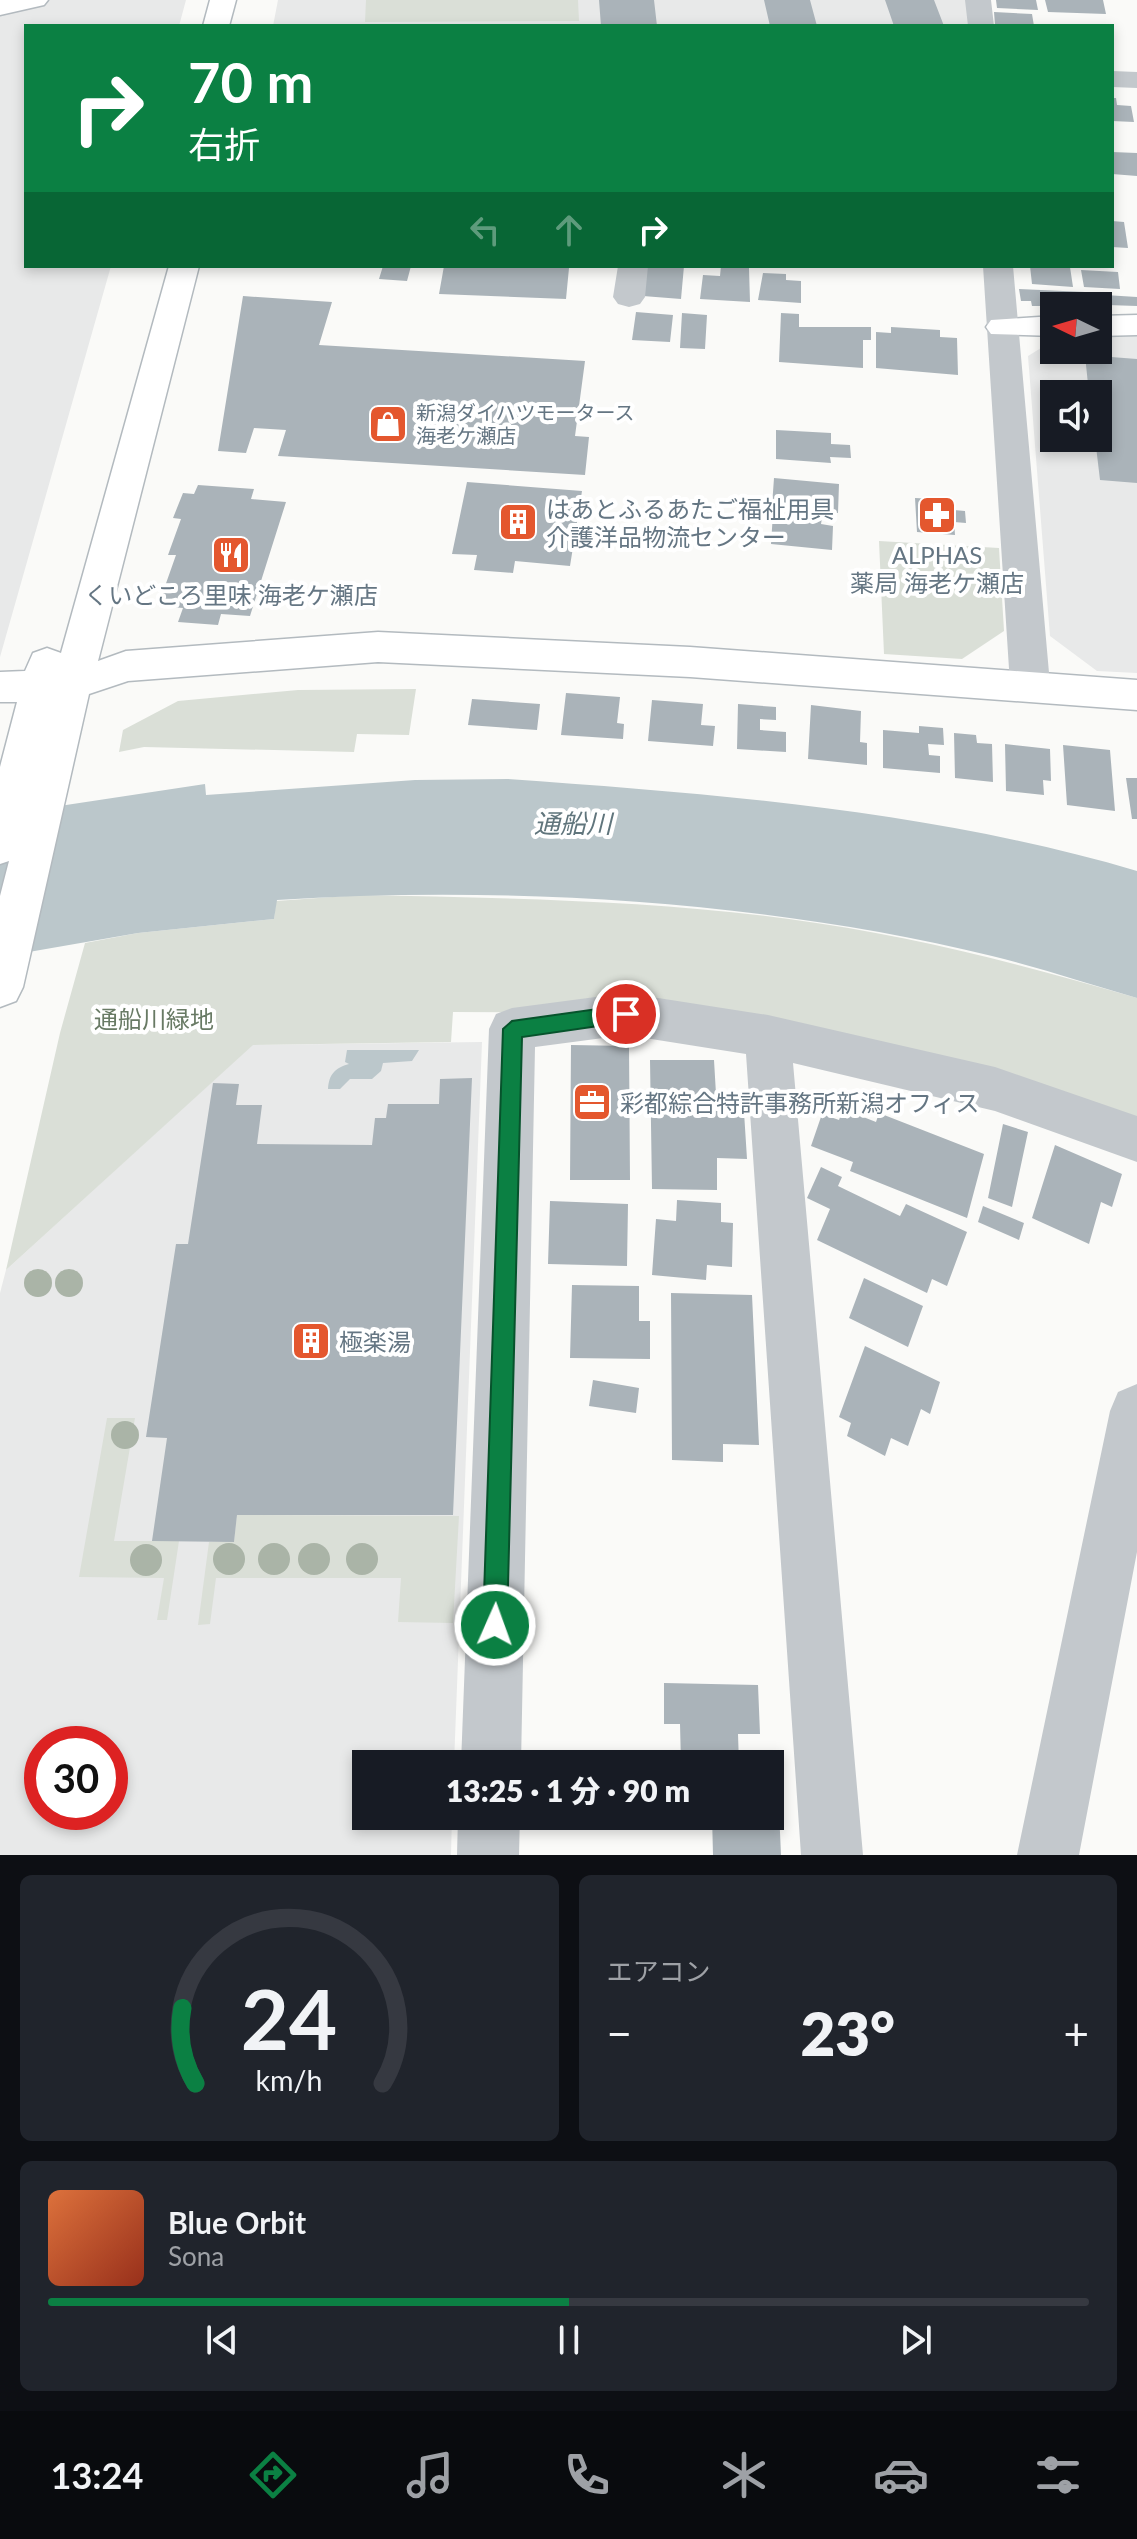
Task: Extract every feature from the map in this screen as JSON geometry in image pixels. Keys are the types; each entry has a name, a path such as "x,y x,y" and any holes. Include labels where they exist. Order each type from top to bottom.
{"street":[{"path":"0,7 35,0"},
{"path":"217,24 223,0"},
{"path":"978,0 981,24"},
{"path":"1114,79 1137,80"},
{"path":"0,987 46,731 153,268"},
{"path":"56,686 183,268"},
{"path":"629,297 633,268"},
{"path":"998,268 1030,684"},
{"path":"1112,326 1137,325"},
{"path":"1002,327 1040,326"},
{"path":"0,687 56,686 126,666 378,647 690,662 1030,684 1137,695"},
{"path":"0,846 46,731"},
{"path":"491,1750 512,1029 626,1014 768,1036 995,1089 1137,1139"},
{"path":"768,1036 832,1855"},
{"path":"1048,1855 1137,1411"},
{"path":"488,1855 489,1830"}],"shaded area":[{"path":"0,0 186,0 180,24 24,24 24,268 110,268 0,657"},
{"path":"278,0 970,0 973,24 273,24"},
{"path":"1112,334 1137,334 1137,673 1097,671 1050,636 1028,356 1040,349 1040,364 1112,364"},
{"path":"482,1042 455,1750 352,1750 352,1830 452,1830 451,1855 0,1855 0,1293 6,1270 252,1045"}],"green space":[{"path":"366,0 578,0 579,21 365,22"},
{"path":"879,541 999,548 1004,631 962,659 884,654"},
{"path":"416,689 409,735 357,734 354,752 144,747 119,752 123,730 178,701 298,690"},
{"name":"通船川緑地","path":"360,895 629,904 789,919 877,933 964,952 1137,998 1137,1139 626,1013 453,1012 451,1042 253,1045 6,1270 60,1033 85,943 138,933 274,919 276,901"},
{"path":"107,1418 135,1418 114,1541 179,1541 167,1620 157,1620 164,1578 79,1577"},
{"path":"237,1515 459,1516 453,1623 398,1622 401,1578 216,1578 210,1624 198,1625 209,1542 234,1541"}],"water":[{"name":"通船川","path":"508,779 667,791 904,819 1060,850 1137,871 1137,998 992,956 906,937 728,910 545,897 364,896 277,900 274,919 138,933 0,957 0,815 205,784 206,795 415,780"},
{"path":"347,1050 419,1050 412,1061 383,1063 381,1071 372,1079 350,1079 340,1089 328,1089 334,1072 349,1064 345,1062"}],"building":[{"path":"599,0 654,0 657,24 601,24"},
{"path":"764,0 810,0 816,24 770,24"},
{"path":"885,0 934,0 943,24 893,24"},
{"path":"996,0 1036,0 1038,10 997,8"},
{"path":"1045,0 1103,0 1106,14 1048,12"},
{"path":"994,12 1032,14 1034,24 995,24"},
{"path":"1114,98 1117,105 1131,106 1134,122 1114,121"},
{"path":"1114,152 1137,153 1137,176 1114,174"},
{"path":"1114,221 1124,222 1128,248 1114,247"},
{"path":"382,268 410,268 407,281 379,279"},
{"path":"444,268 569,268 566,299 439,294"},
{"path":"646,268 684,268 681,299 643,296"},
{"path":"721,268 749,268 750,302 700,299 703,275 720,276"},
{"path":"1030,268 1070,268 1073,287 1032,284"},
{"path":"1081,270 1118,272 1120,289 1084,287"},
{"path":"763,273 786,274 786,280 801,281 801,303 758,300"},
{"path":"1019,289 1085,292 1040,292 1040,306 1032,306 1031,301 1021,301"},
{"path":"1112,295 1137,297 1137,306 1112,305"},
{"path":"243,296 332,302 319,345 585,361 575,436 589,437 585,475 278,456 286,430 254,428 246,453 218,451"},
{"path":"636,312 673,315 670,342 632,340"},
{"path":"682,313 707,315 705,349 680,348"},
{"path":"781,313 799,314 799,327 871,327 871,340 863,340 863,368 779,362"},
{"path":"891,327 940,330 940,337 957,338 958,375 876,368 876,332 891,333"},
{"path":"1112,357 1137,359 1137,483 1100,480 1097,452 1112,452 1112,380 1088,380 1086,364 1112,364"},
{"path":"776,430 831,433 831,444 850,445 851,458 830,457 831,463 776,459"},
{"path":"774,478 839,484 838,513 772,506"},
{"name":"はあとふるあたご福祉用具 介護洋品物流センター","path":"467,482 582,491 570,566 515,561 513,573 474,570 477,555 452,554"},
{"path":"198,485 254,489 251,499 286,502 250,616 221,614 218,625 178,622 183,608 158,606 176,555 168,555 181,519 173,518 183,493 194,494"},
{"path":"915,498 953,500 954,510 965,511 966,523 954,522 955,535 917,532"},
{"path":"773,513 822,518 821,524 833,526 832,550 771,544"},
{"path":"566,693 620,697 617,723 624,724 623,739 561,735"},
{"path":"472,699 540,704 537,730 468,725"},
{"path":"652,700 703,704 701,725 715,726 713,746 648,741"},
{"path":"738,704 776,707 776,720 760,719 760,730 786,732 786,752 737,749"},
{"path":"811,705 861,711 860,742 867,743 867,765 808,759"},
{"path":"919,726 943,728 944,745 928,744 929,755 940,756 940,773 883,768 883,730 919,733"},
{"path":"954,733 976,735 977,743 992,744 993,782 955,778"},
{"path":"1005,744 1050,749 1051,781 1043,780 1044,795 1006,791"},
{"path":"1063,745 1110,750 1115,811 1067,805"},
{"path":"1126,778 1137,778 1137,819 1132,819"},
{"path":"571,1045 629,1046 630,1180 570,1180"},
{"path":"650,1060 714,1060 717,1111 744,1112 747,1159 717,1158 717,1190 652,1189"},
{"name":"極楽湯","path":"472,1078 453,1515 237,1515 234,1542 152,1541 167,1438 146,1437 176,1244 188,1244 213,1083 239,1084 236,1105 262,1105 257,1144 372,1145 375,1118 386,1118 388,1104 439,1104 440,1079"},
{"path":"843,1109 876,1122 879,1113 984,1154 967,1218 850,1171 853,1162 811,1146 822,1114 839,1120"},
{"path":"1003,1124 1028,1132 1012,1207 988,1198"},
{"path":"1055,1145 1122,1174 1112,1207 1101,1202 1089,1244 1032,1218"},
{"path":"821,1167 842,1177 838,1186 900,1216 906,1204 967,1232 947,1286 932,1279 927,1293 817,1240 830,1209 807,1198"},
{"path":"677,1200 721,1203 721,1222 733,1223 732,1267 707,1265 706,1280 652,1275 656,1219 676,1221"},
{"path":"550,1201 628,1204 627,1266 548,1264"},
{"path":"983,1206 1024,1223 1019,1240 978,1222"},
{"path":"864,1278 923,1306 908,1347 849,1318"},
{"path":"572,1285 639,1286 639,1321 650,1321 650,1359 570,1358"},
{"path":"671,1293 752,1295 759,1445 723,1444 723,1462 672,1460"},
{"path":"865,1346 940,1382 930,1414 921,1409 908,1446 891,1438 885,1456 847,1436 851,1423 839,1417"},
{"path":"593,1380 639,1388 636,1413 589,1406"},
{"path":"664,1683 758,1685 760,1734 738,1734 739,1750 681,1750 680,1724 664,1724"},
{"path":"712,1830 780,1830 781,1855 713,1855"}],"place":[{"name":"新潟ダイハツモータース 海老ケ瀬店","path":"388,424"},
{"name":"ALPHAS 薬局 海老ケ瀬店","path":"937,515"},
{"name":"はあとふるあたご福祉用具 介護洋品物流センター","path":"518,522"},
{"name":"くいどころ里味 海老ケ瀬店","path":"231,555"},
{"name":"彩都綜合特許事務所新潟オフィス","path":"592,1102"},
{"name":"極楽湯","path":"311,1341"}],"route":[{"path":"495,1625 512,1029 626,1014"}]}
